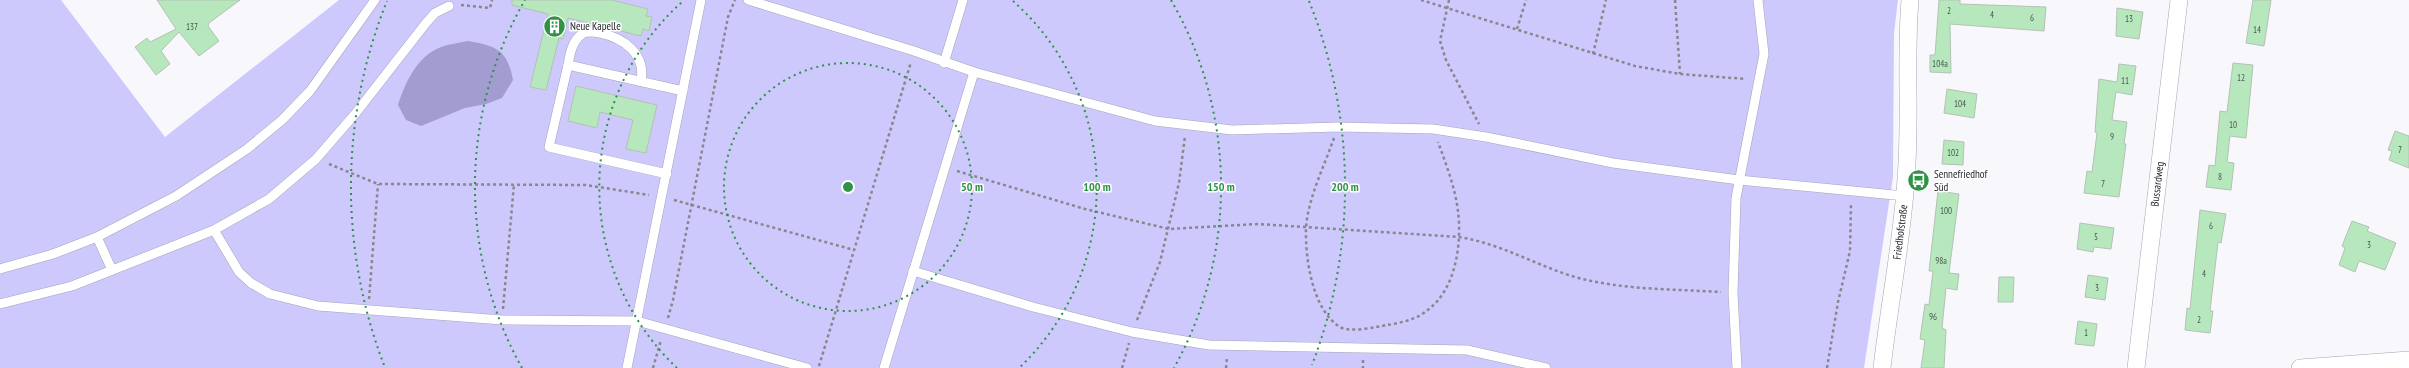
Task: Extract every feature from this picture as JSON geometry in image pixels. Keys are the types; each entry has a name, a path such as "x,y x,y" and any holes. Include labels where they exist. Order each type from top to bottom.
{"street":[{"name":"Friedhofstraße","path":"1882,368 1905,196 1909,131 1906,56 1910,0"},
{"name":"Bussardweg","path":"2136,368 2179,0"},
{"path":"2300,368 2409,360"}],"lane":[{"path":"0,270 53,254 97,237 176,196 247,149 282,120 310,91 375,0"},
{"path":"627,368 701,0"},
{"path":"748,0 914,51 944,63 974,72 1155,121 1232,130 1338,127 1433,129 1486,137 1613,163 1739,180 1905,196"},
{"path":"944,63 963,0"},
{"path":"1737,368 1733,293 1739,180 1764,54 1758,0"},
{"path":"0,304 72,286 214,230 269,199 316,159 355,114 435,13 449,6"},
{"path":"641,81 642,72 640,61 629,45 614,36 593,32 582,34 572,46 549,147 667,174"},
{"path":"568,65 683,91"},
{"path":"884,368 974,72"},
{"path":"214,230 239,272 251,284 270,294 318,306 502,320 637,320 807,368"},
{"path":"97,237 112,270"},
{"path":"913,271 1033,307 1132,332 1209,345 1467,350 1546,368"}],"path":[{"path":"449,6 478,5 490,8 492,0"},
{"path":"653,368 673,300 728,17 735,0"},
{"path":"1421,0 1635,66 1680,74 1759,80"},
{"path":"1449,0 1446,7 1440,42 1446,60 1486,137"},
{"path":"1518,29 1526,0"},
{"path":"1593,54 1606,0"},
{"path":"1675,0 1680,74"},
{"path":"818,368 914,51"},
{"path":"1122,368 1132,332 1160,262 1169,229 1179,183 1187,125"},
{"path":"1338,127 1308,210 1306,228 1313,284 1322,310 1340,328 1362,329 1404,322 1429,309 1444,290 1454,268 1460,237 1458,211 1450,173 1433,129"},
{"path":"316,159 378,184 586,185 692,203 854,250"},
{"path":"945,167 1085,209 1169,229 1258,224 1460,237 1485,241 1575,276 1625,287 1733,293"},
{"path":"368,310 378,184"},
{"path":"502,320 514,184"},
{"path":"1827,368 1838,302 1850,251 1850,191"}],"shaded area":[{"path":"0,0 61,0 165,137 339,0 1898,0 1894,33 1893,177 1864,368 0,368"},
{"path":"468,41 493,47 504,55 513,80 502,98 486,104 465,108 421,126 406,120 398,105 404,88 413,71 425,57 433,51 451,44"}],"building":[{"path":"157,0 240,0 209,23 208,26 219,41 199,56 179,32 161,51 170,64 156,75 135,47 147,38 150,42 176,29"},
{"path":"512,0 612,0 648,9 646,16 652,17 649,31 643,29 641,36 568,18 563,39 559,38 546,90 530,87 548,14 512,5"},
{"path":"1939,0 1960,0 1960,4 2046,7 2044,31 1950,24 1951,73 1930,72 1930,55 1935,55"},
{"path":"2253,0 2271,0 2264,46 2246,43"},
{"path":"2117,8 2143,12 2139,39 2116,36"},
{"path":"2233,63 2253,65 2246,138 2230,136 2227,162 2234,163 2231,190 2206,187 2209,165 2215,166 2220,111 2227,112"},
{"path":"2119,64 2136,66 2132,95 2116,92 2112,120 2127,122 2124,144 2126,144 2119,197 2084,193 2087,171 2092,172 2097,133 2095,132 2099,79 2117,82"},
{"path":"576,86 657,105 646,153 626,149 633,120 600,112 597,128 568,121"},
{"path":"1947,89 1977,94 1974,118 1944,113"},
{"path":"2395,131 2409,136 2409,168 2389,160 2392,151 2388,150"},
{"path":"1944,140 1964,142 1963,165 1942,164"},
{"path":"1938,191 1959,194 1949,273 1959,274 1957,290 1946,288 1942,328 1946,330 1944,368 1921,368 1925,340 1920,339 1925,304 1929,305 1933,271 1929,271"},
{"path":"2200,210 2226,214 2221,243 2218,242 2210,311 2213,311 2210,333 2185,330 2187,308 2190,309"},
{"path":"2352,221 2369,227 2367,231 2396,243 2385,270 2359,261 2355,272 2339,265 2345,248 2342,246"},
{"path":"2080,223 2114,228 2111,249 2094,247 2093,252 2077,249"},
{"path":"2088,275 2108,278 2105,300 2085,297"},
{"path":"1999,277 2014,277 2013,302 1998,302"},
{"path":"2078,321 2097,324 2094,346 2075,344"}],"place":[{"name":"Neue Kapelle","path":"555,26"},
{"name":"Sennefriedhof Süd","path":"1918,180"}]}
